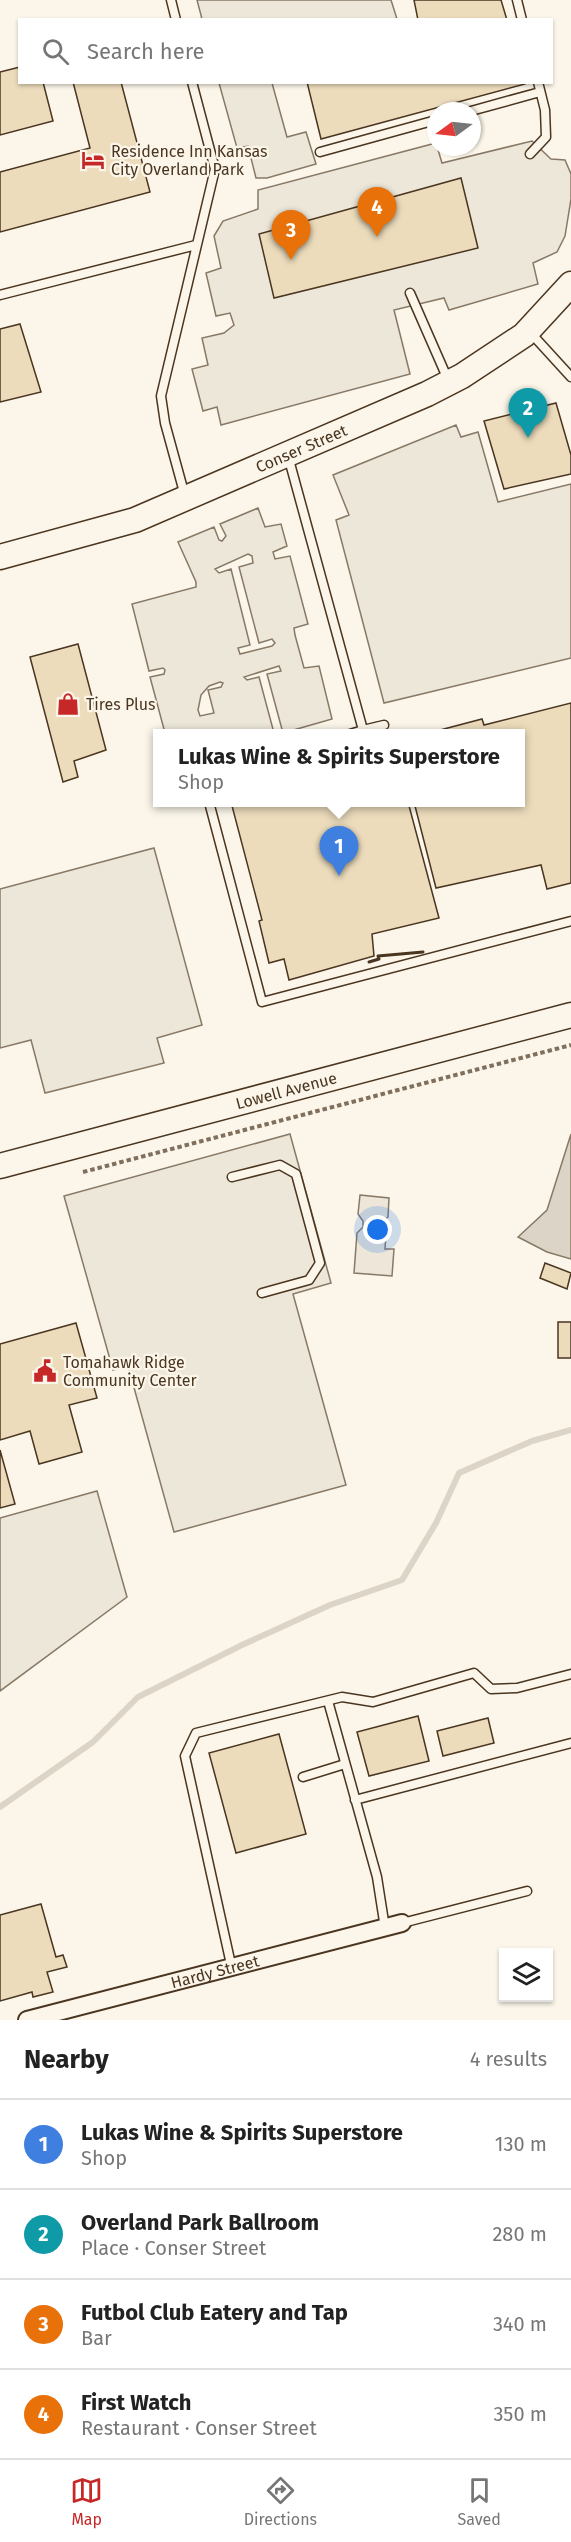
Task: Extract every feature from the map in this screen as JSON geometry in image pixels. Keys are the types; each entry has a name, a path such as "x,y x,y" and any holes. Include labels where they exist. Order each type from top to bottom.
{"street":[{"name":"Conser Street","path":"0,557 135,520 449,382 496,355 529,330 571,284"},
{"name":"Lowell Avenue","path":"0,1166 571,1015"},
{"name":"Hardy Street","path":"27,2020 232,1969 402,1923"}],"lane":[{"path":"171,0 176,18"},
{"path":"517,0 522,18"},
{"path":"186,499 160,396 214,169 193,84"},
{"path":"530,154 546,136 545,110 538,84"},
{"path":"481,108 540,92"},
{"path":"320,152 427,122"},
{"path":"0,295 196,245"},
{"path":"410,293 449,382"},
{"path":"529,330 571,378"},
{"path":"287,454 363,729"},
{"path":"367,729 384,725"},
{"path":"210,807 262,1002 571,921"},
{"path":"232,1177 280,1165 296,1174 320,1263 309,1280 262,1293"},
{"path":"232,1969 185,1756 196,1733 342,1697 373,1702 474,1673 491,1689 518,1688 571,1674"},
{"path":"328,1701 377,1877 385,1928"},
{"path":"355,1800 571,1743"},
{"path":"303,1777 345,1764"},
{"path":"402,1923 527,1891"}],"path":[{"path":"83,1172 571,1045"}],"shaded area":[{"path":"197,0 391,0 397,18 202,18"},
{"path":"219,84 272,84 287,137 306,132 316,164 267,178 256,178 248,146 237,148"},
{"path":"532,141 551,159 565,160 571,174 571,199 565,236 557,252 533,263 538,284 449,310 444,298 394,310 410,374 221,425 217,407 203,411 192,369 208,365 202,338 224,333 234,325 230,313 216,316 206,273 221,268 214,236 223,221 258,209 258,190 427,145 427,156 440,156 442,163 471,156 481,156 481,153"},
{"path":"456,425 461,437 478,432 498,502 571,484 571,658 384,703 336,520 349,515 333,475"},
{"path":"258,508 265,527 281,524 287,546 273,552 275,559 290,556 308,624 294,628 295,635 304,668 319,666 332,719 297,729 282,729 267,674 281,671 279,666 244,677 247,680 259,677 273,729 164,729 150,677 164,674 165,670 163,668 149,671 132,604 196,587 196,582 178,542 214,527 219,540 222,541 226,536 220,524","holes":["248,554 252,556 253,563 239,567 259,643 272,639 275,643 272,646 240,654 238,648 250,645 231,569 219,573 215,569","223,683 221,687 208,690 214,713 200,716 198,710 201,695 209,686"]},
{"path":"154,848 202,1025 157,1038 164,1063 45,1093 31,1040 0,1048 0,889"},
{"path":"290,1134 331,1283 293,1294 346,1485 174,1532 128,1366 113,1370 64,1196"},
{"path":"571,1134 571,1259 547,1252 518,1237 547,1210"},
{"path":"360,1195 389,1198 388,1217 382,1221 381,1229 386,1235 385,1249 394,1249 392,1276 354,1273 357,1233 363,1227 363,1221 358,1214"},
{"path":"97,1491 127,1597 0,1691 0,1518"}],"building":[{"path":"414,0 501,0 506,18 418,18"},
{"path":"18,68 18,84 44,84 53,121 0,135 0,72"},
{"name":"Residence Inn Kansas City Overland Park","path":"74,84 122,84 150,192 0,232 0,172 90,148"},
{"path":"307,84 525,84 458,102 427,102 427,110 321,139"},
{"path":"461,178 478,248 274,298 259,234"},
{"path":"20,324 41,392 0,402 0,329"},
{"path":"556,403 571,455 571,474 504,489 484,421"},
{"name":"Tires Plus","path":"78,644 106,750 74,761 78,777 63,782 30,657"},
{"path":"571,703 571,883 547,889 541,865 436,888 415,807 525,807 525,729 444,729 482,719 484,725"},
{"path":"232,807 409,807 439,918 372,934 374,956 289,980 284,959 269,963 259,921 262,920"},
{"path":"545,1263 571,1273 567,1289 540,1278"},
{"path":"558,1322 571,1322 571,1358 558,1358"},
{"name":"Tomahawk Ridge Community Center","path":"76,1323 97,1398 69,1405 82,1452 39,1464 30,1431 0,1440 0,1344"},
{"path":"0,1450 15,1504 0,1508"},
{"path":"418,1716 429,1761 369,1776 357,1732"},
{"path":"488,1718 494,1743 443,1756 437,1731"},
{"path":"279,1734 306,1834 236,1853 209,1753"},
{"path":"41,1904 56,1957 63,1955 67,1967 47,1972 53,1992 33,1997 32,1992 0,2001 0,1915"}],"waterway":[{"path":"0,1807 93,1742 138,1697 242,1645 330,1605 402,1580 436,1523 459,1473 532,1441 571,1430"}],"wall":[{"path":"369,962 379,959 378,956 423,952"}],"place":[{"name":"Residence Inn Kansas City Overland Park","path":"93,160"},
{"name":"First Watch","path":"377,237"},
{"name":"Futbol Club Eatery and Tap","path":"291,260"},
{"name":"Overland Park Ballroom","path":"528,438"},
{"name":"Tires Plus","path":"68,704"},
{"name":"Lukas Wine & Spirits Superstore","path":"339,876"},
{"name":"Tomahawk Ridge Community Center","path":"45,1371"}]}
